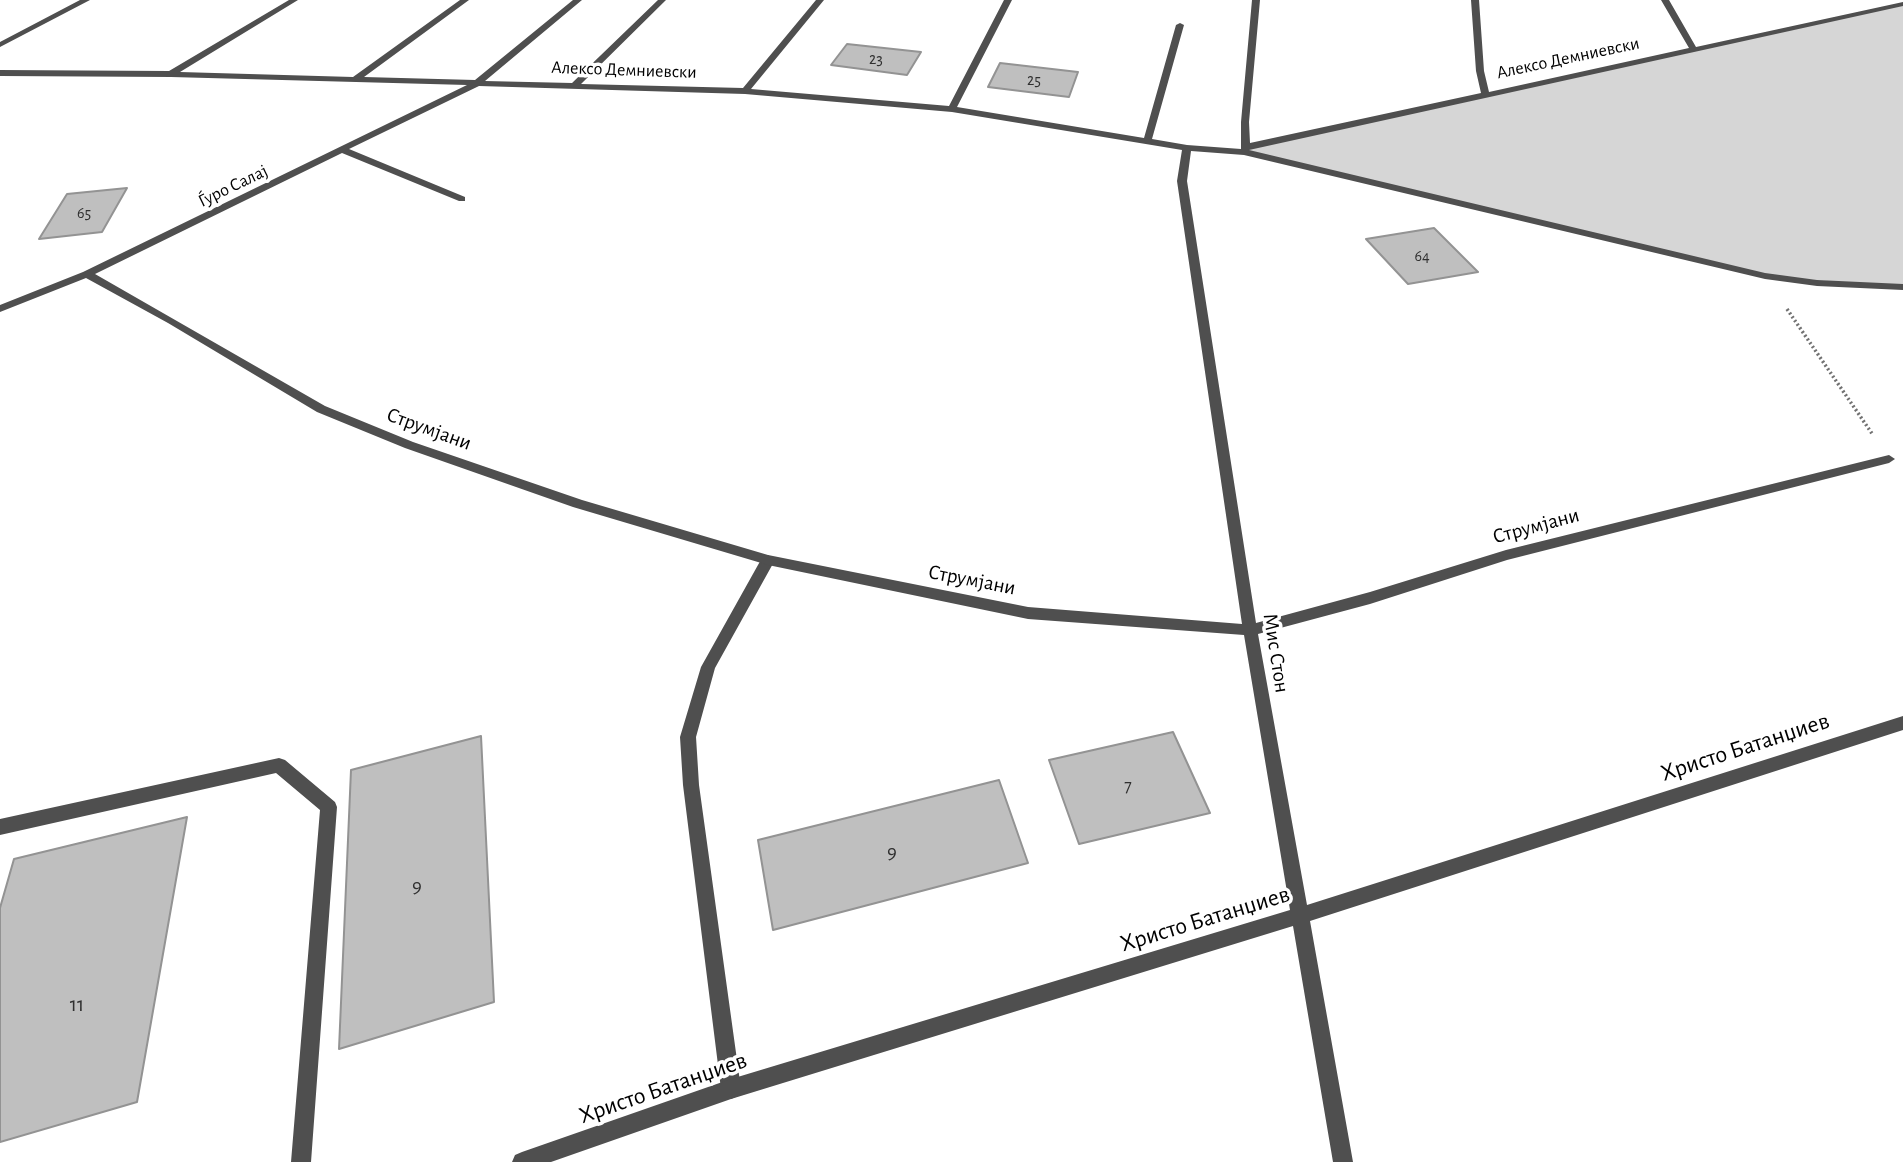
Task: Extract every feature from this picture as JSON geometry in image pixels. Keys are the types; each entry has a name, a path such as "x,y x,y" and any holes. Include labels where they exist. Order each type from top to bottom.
{"street":[{"path":"0,45 86,0"},
{"path":"171,74 294,0"},
{"path":"356,79 466,0"},
{"name":"Ѓуро Салај","path":"0,309 87,274 475,83 578,0"},
{"path":"575,85 663,0"},
{"path":"745,91 820,0"},
{"path":"952,109 1007,0"},
{"path":"1245,150 1256,0"},
{"path":"1475,0 1480,71 1485,94"},
{"path":"1665,0 1693,49"},
{"name":"Алексо Демниевски","path":"1245,150 1485,94 1903,4"},
{"path":"1147,142 1180,25"},
{"name":"Алексо Демниевски","path":"0,73 171,74 745,91 952,109 1187,149 1245,150 1765,276 1903,287"},
{"name":"Мис Стон","path":"1187,149 1182,181 1250,630 1343,1162"},
{"path":"343,150 462,199"},
{"name":"Струмјани","path":"87,274 172,320 321,409 409,445 578,504 768,560 1028,613 1250,630 1370,598 1506,555 1889,459"},
{"path":"731,1089 691,785 688,737 708,667 768,560"},
{"name":"Христо Батанџиев","path":"522,1162 731,1089 1299,916 1903,723"},
{"path":"0,827 278,765 329,807 301,1162"}],"path":[{"path":"1765,276 1889,459"}],"shaded area":[{"path":"1903,4 1903,287 1765,276 1244,152 1246,147"}],"building":[{"path":"847,44 921,52 907,75 831,65"},
{"path":"1000,63 1078,72 1069,97 988,87"},
{"path":"127,188 102,232 39,239 67,194"},
{"path":"1434,228 1478,272 1408,284 1366,239"},
{"path":"1173,732 1210,813 1079,844 1049,760"},
{"path":"481,736 494,1002 339,1049 351,770"},
{"path":"999,780 1028,863 773,930 758,840"},
{"path":"187,817 137,1102 0,1142 0,908 14,859"}]}
